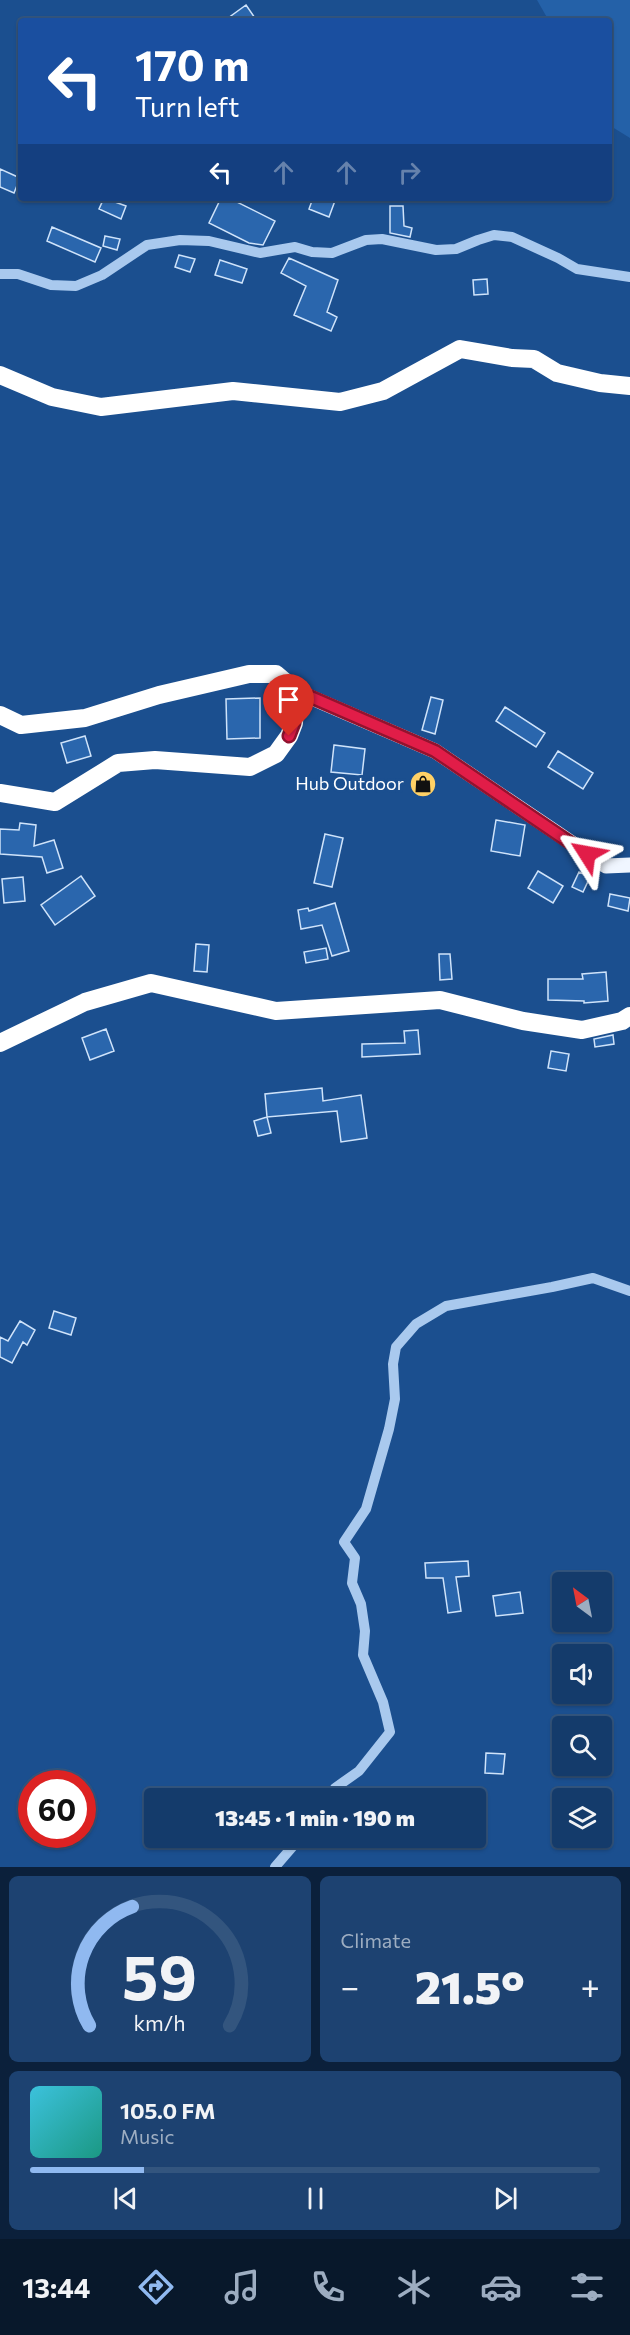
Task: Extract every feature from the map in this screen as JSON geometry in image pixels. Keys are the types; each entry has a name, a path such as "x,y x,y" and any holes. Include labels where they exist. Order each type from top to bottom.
{"highway":[{"path":"0,375 52,397 101,407 233,391 340,402 383,391 460,349 512,358 534,359 557,373 600,383 630,386"},
{"path":"0,715 21,724 85,718 159,695 249,674 276,674 297,691 294,723 289,736 276,754 250,767 155,760 118,763 55,802 0,793"},
{"path":"0,1043 85,1002 151,983 276,1011 440,1000 523,1021 582,1030 622,1021 630,1016"}],"main road":[{"path":"297,691 435,751 606,866 630,865"}],"street":[{"path":"0,274 18,274 51,285 76,286 102,275 147,245 180,240 208,241 260,253 295,247 312,252 332,253 366,240 382,238 436,250 456,249 494,235 512,237 576,269 630,277"},
{"path":"335,1788 359,1771 390,1732 383,1702 363,1655 365,1631 362,1613 352,1583 355,1558 344,1542 366,1509 389,1429 395,1400 393,1364 396,1347 416,1324 446,1306 593,1278 630,1291"},
{"path":"275,1867 291,1848"}],"shaded area":[{"path":"537,0 630,0 630,138 612,127 612,18 547,18"}],"building":[{"path":"246,5 255,18 228,18"},
{"path":"0,169 18,177 14,193 0,187"},
{"path":"103,201 112,201 126,206 121,219 99,209"},
{"path":"220,201 235,201 275,221 263,245 249,243 209,223"},
{"path":"312,201 335,201 329,217 309,209"},
{"path":"390,206 403,206 404,226 412,228 410,237 390,233"},
{"path":"52,227 101,248 95,262 47,241"},
{"path":"105,236 120,239 117,250 103,246"},
{"path":"179,255 195,259 190,272 175,267"},
{"path":"289,258 338,280 327,312 337,317 331,331 294,315 306,286 281,273"},
{"path":"220,260 247,269 242,283 215,275"},
{"path":"487,279 488,294 474,295 473,280"},
{"path":"431,697 443,700 435,734 422,730"},
{"path":"260,698 260,738 227,739 226,699"},
{"path":"505,707 545,733 536,747 496,721"},
{"path":"85,736 91,756 67,763 61,743"},
{"path":"334,745 365,749 362,775 331,772"},
{"path":"558,751 593,773 583,789 548,767"},
{"path":"496,820 525,825 520,856 491,851"},
{"path":"20,823 36,825 34,846 54,840 63,868 47,873 42,857 0,854 0,829 19,830"},
{"path":"325,834 343,838 332,887 314,883"},
{"path":"538,871 563,886 553,903 528,888"},
{"path":"579,872 590,877 583,892 572,887"},
{"path":"81,876 95,896 55,925 41,905"},
{"path":"23,877 25,901 4,903 2,879"},
{"path":"610,894 630,898 628,911 608,906"},
{"path":"335,903 349,951 332,956 322,925 301,929 298,910 308,908 309,911"},
{"path":"196,944 209,945 207,972 194,971"},
{"path":"326,948 328,959 306,963 304,952"},
{"path":"439,954 450,954 452,979 440,980"},
{"path":"606,972 608,1001 584,1003 584,1001 548,1000 548,979 583,979 582,974"},
{"path":"106,1029 114,1051 90,1060 82,1038"},
{"path":"418,1030 420,1054 362,1057 362,1044 405,1043 404,1031"},
{"path":"613,1035 614,1044 595,1047 594,1039"},
{"path":"551,1051 569,1054 566,1071 548,1068"},
{"path":"322,1088 323,1101 361,1095 367,1138 341,1142 337,1111 267,1117 265,1094"},
{"path":"267,1117 271,1133 258,1136 254,1121"},
{"path":"54,1311 76,1318 71,1335 49,1328"},
{"path":"20,1321 35,1330 27,1345 23,1342 12,1363 0,1357 0,1337 8,1341"},
{"path":"468,1561 469,1576 456,1577 461,1611 448,1613 443,1578 426,1578 425,1563"},
{"path":"520,1592 523,1613 496,1616 493,1596"},
{"path":"486,1753 505,1754 503,1774 485,1773"}],"place":[{"name":"Hub Outdoor","path":"423,784"}],"route":[{"path":"289,736 294,723 297,691 435,751 587,854"}]}
